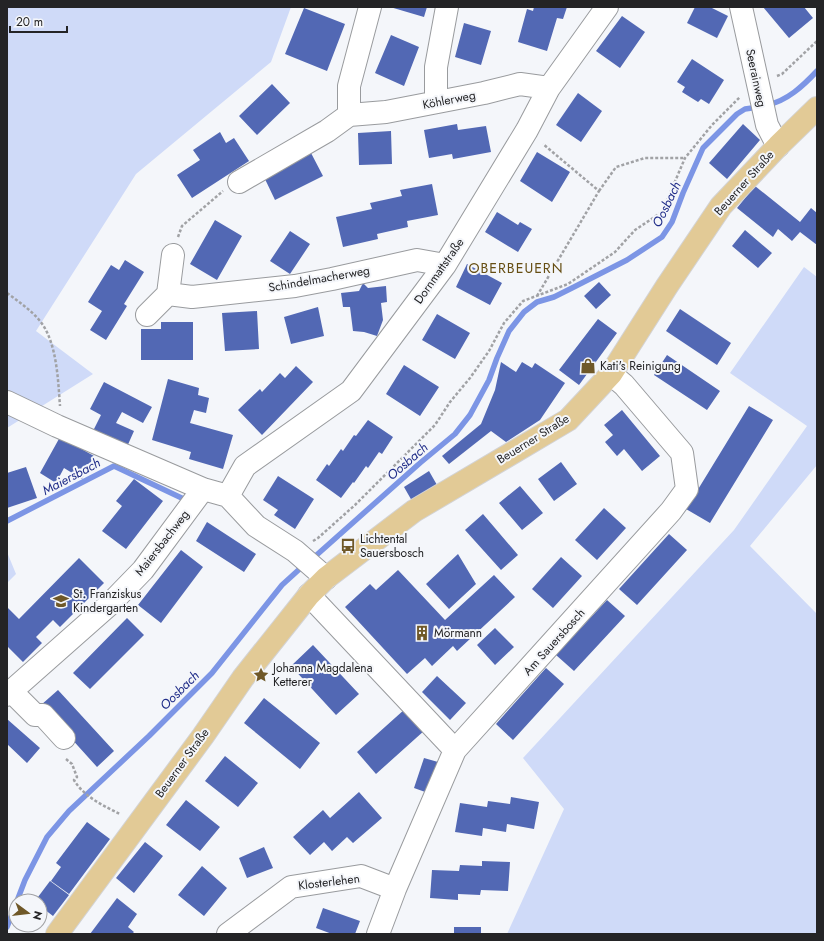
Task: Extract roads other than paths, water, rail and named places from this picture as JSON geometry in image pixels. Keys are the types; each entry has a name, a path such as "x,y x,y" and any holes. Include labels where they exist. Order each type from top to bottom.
{"main road":[{"name":"Beuerner Straße","path":"58,934 243,678 309,595 308,562 414,511 568,420 611,374 667,286 721,206 778,146 815,114"}],"street":[{"path":"239,182 327,131 349,115 348,86 370,7"},
{"path":"436,102 436,67 447,7"},
{"name":"Dornmattstraße","path":"228,496 245,466 351,391 445,265 527,130 548,88 607,7"},
{"name":"Seerainweg","path":"741,7 767,125 778,146"},
{"name":"Köhlerweg","path":"349,115 386,112 484,93 520,84 548,88"},
{"path":"147,315 168,294 173,255"},
{"name":"Schindelmacherweg","path":"168,294 192,297 295,286 417,260 445,265"},
{"name":"Am Sauersbosch","path":"378,934 395,889 455,750 671,511 687,489 682,453 624,385 611,374"},
{"path":"7,402 57,426 203,489 228,496 256,526 308,562"},
{"name":"Maiersbachweg","path":"64,738 43,715 35,715 9,693 110,604 142,570 203,489"},
{"path":"309,595 455,750"},
{"name":"Klosterlehen","path":"228,934 291,886 361,876 395,889"}],"waterway":[{"name":"Oosbach","path":"767,105 788,96 817,71"},
{"name":"Oosbach","path":"311,560 420,463 455,434 470,415 489,380 509,331 524,312 537,302 554,297 627,260 662,237 672,222 703,148 737,114 745,109 759,107"},
{"name":"Maiersbach","path":"7,521 114,466 188,501"},
{"name":"Oosbach","path":"20,893 47,837 69,811 149,736 212,673 282,585 304,565"}],"place":[{"name":"Kati's Reinigung","path":"588,366"},
{"name":"Lichtental Sauersbosch","path":"348,546"},
{"name":"St. Franziskus Kindergarten","path":"61,601"},
{"name":"Mörmann","path":"422,633"},
{"name":"Johanna Magdalena Ketterer","path":"261,675"}],"district":[{"name":"OBERBEUERN","path":"516,268"}]}
